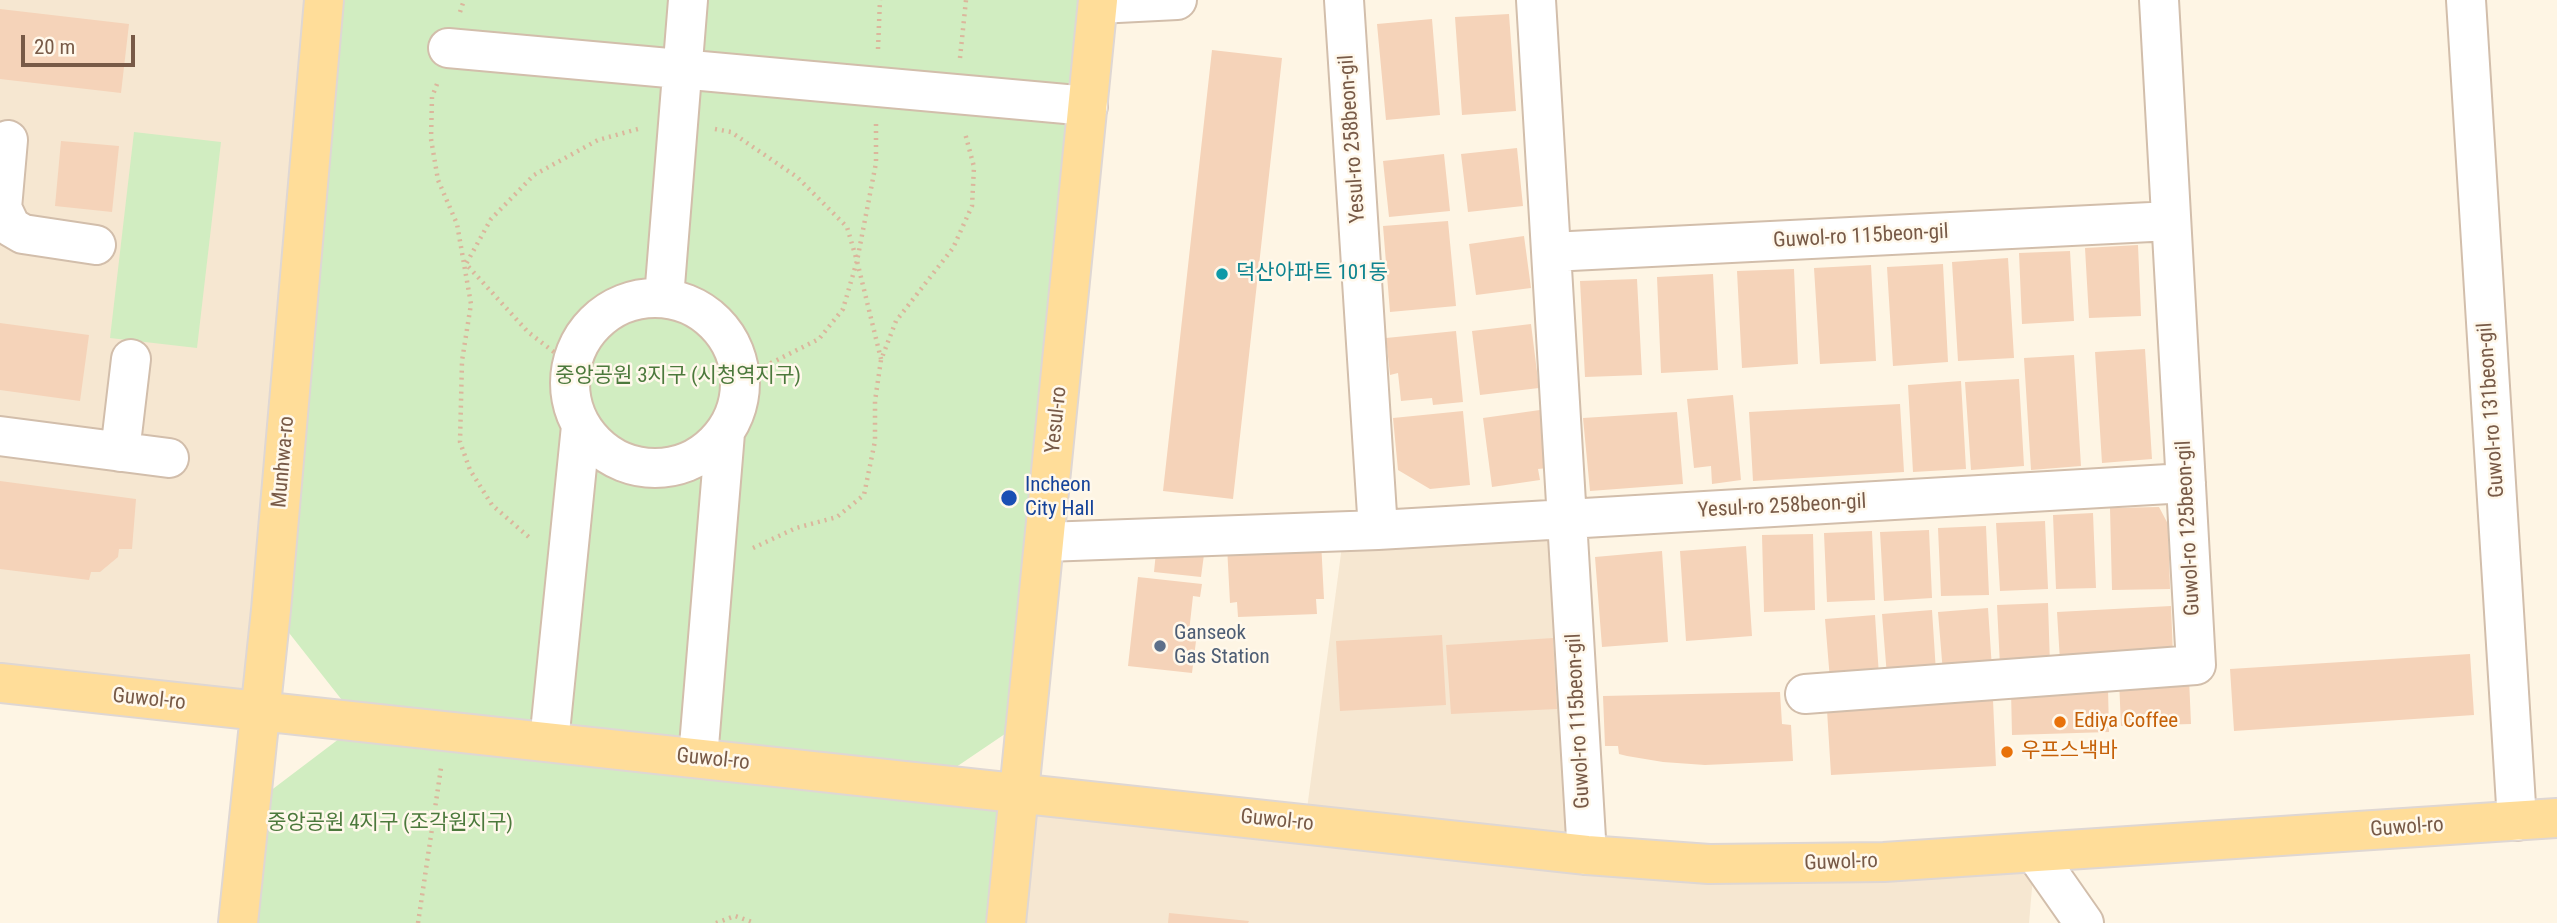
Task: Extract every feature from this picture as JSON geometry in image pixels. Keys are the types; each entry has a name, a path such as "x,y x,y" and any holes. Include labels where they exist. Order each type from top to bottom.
{"main road":[{"name":"Munhwa-ro","path":"239,923 271,610 324,0"},
{"name":"Yesul-ro","path":"1006,923 1098,2"},
{"name":"Guwol-ro","path":"0,683 1587,855 1709,864 1796,865 2035,853 2557,818"}],"street":[{"path":"664,298 688,0"},
{"path":"1098,2 1177,0"},
{"name":"Yesul-ro 258beon-gil","path":"1344,0 1378,530"},
{"name":"Guwol-ro 115beon-gil","path":"1536,0 1587,855"},
{"name":"Guwol-ro 125beon-gil","path":"1805,694 2196,665 2159,0"},
{"name":"Guwol-ro 131beon-gil","path":"2466,0 2517,821"},
{"path":"448,48 1088,106"},
{"path":"14,141 2,208 11,227 23,234 96,245"},
{"name":"Guwol-ro 115beon-gil","path":"1551,252 2171,221"},
{"path":"640,298 664,298 695,307 719,324 735,349 741,378 738,407 725,433 704,454 677,466 648,468 621,461 598,447 580,426 571,400 569,373 577,347 592,324 614,307 640,298"},
{"path":"120,452 131,359"},
{"path":"549,742 580,426"},
{"path":"698,758 725,433"},
{"path":"0,436 169,458"},
{"name":"Yesul-ro 258beon-gil","path":"1045,542 1378,530 2186,483"},
{"path":"2035,853 2084,923"}],"path":[{"path":"880,0 876,163 856,261 881,360"},
{"path":"714,567 796,528 837,517 864,495 875,441 875,401 881,360 897,321 953,248 972,206 974,167 958,93 966,0"},
{"path":"448,48 432,97 431,139 438,180 457,224 471,304 462,361 460,442 492,505 523,534 551,550 567,554"},
{"path":"466,264 528,332 554,352 574,358"},
{"path":"418,923 447,732"},
{"path":"716,923 735,916 755,923"}],"shaded area":[{"path":"0,0 323,0 259,712 0,683"},
{"path":"1567,519 1587,855 2035,853 2029,923 1006,923 1020,792 1305,824 1344,531"}],"green space":[{"name":"중앙공원 3지구 (시청역지구)","path":"325,0 1094,0 1027,719 934,782 1020,792 1006,923 239,923 249,807 360,723 271,610"},
{"path":"134,132 221,142 197,348 110,338"}],"building":[{"path":"0,9 129,24 121,93 0,79"},
{"path":"1509,14 1516,111 1462,115 1455,17"},
{"path":"1432,19 1440,115 1386,120 1377,24"},
{"name":"덕산아파트 101동","path":"1212,50 1282,58 1233,499 1163,491"},
{"path":"61,141 119,146 112,212 55,206"},
{"path":"1517,148 1523,206 1468,212 1461,154"},
{"path":"1444,154 1450,211 1389,217 1383,161"},
{"path":"1448,221 1456,306 1390,312 1383,226"},
{"path":"1524,236 1531,288 1476,295 1469,244"},
{"path":"2138,245 2141,316 2089,318 2085,248"},
{"path":"2070,251 2074,321 2022,324 2019,253"},
{"path":"2008,258 2014,358 1958,361 1952,262"},
{"path":"1943,264 1948,362 1893,366 1887,267"},
{"path":"1871,265 1876,361 1820,364 1814,268"},
{"path":"1794,269 1798,364 1742,368 1737,271"},
{"path":"1713,274 1718,370 1661,373 1657,277"},
{"path":"1637,279 1642,375 1585,377 1580,281"},
{"path":"0,323 89,335 80,401 0,390"},
{"path":"1531,324 1539,388 1480,395 1472,331"},
{"path":"1456,331 1463,402 1433,405 1432,398 1401,401 1398,373 1390,375 1386,338"},
{"path":"2145,349 2152,459 2102,463 2095,352"},
{"path":"2074,355 2081,466 2031,470 2024,358"},
{"path":"2019,379 2024,466 1971,470 1965,382"},
{"path":"1961,381 1966,469 1913,472 1908,385"},
{"path":"1733,395 1741,480 1712,484 1711,466 1694,468 1687,399"},
{"path":"1900,404 1904,472 1753,481 1749,412"},
{"path":"1540,410 1548,468 1538,469 1540,480 1492,487 1483,418"},
{"path":"1463,411 1470,485 1430,489 1398,470 1393,418"},
{"path":"1677,412 1683,484 1590,491 1583,418"},
{"path":"0,481 136,499 132,549 119,549 118,557 100,572 91,572 89,580 0,569"},
{"path":"2159,507 2168,524 2170,589 2112,590 2110,508"},
{"path":"2093,513 2096,588 2056,589 2053,515"},
{"path":"2045,521 2048,589 2000,591 1996,523"},
{"path":"1986,526 1989,595 1941,596 1938,528"},
{"path":"1929,530 1932,598 1884,601 1880,532"},
{"path":"1872,531 1875,600 1827,602 1824,533"},
{"path":"1813,534 1815,610 1764,612 1762,535"},
{"path":"1321,541 1324,599 1316,599 1317,614 1238,617 1237,602 1230,603 1227,546"},
{"path":"1157,542 1205,547 1201,577 1154,572"},
{"path":"1746,546 1752,636 1686,641 1680,551"},
{"path":"1662,551 1668,642 1602,647 1595,557"},
{"path":"1138,577 1202,584 1200,597 1193,596 1189,632 1197,633 1192,673 1128,666"},
{"path":"2048,603 2050,665 2000,666 1997,605"},
{"path":"2171,606 2173,655 2060,661 2057,612"},
{"path":"1988,608 1992,669 1943,673 1938,612"},
{"path":"1932,610 1936,672 1887,676 1882,614"},
{"path":"1875,615 1879,676 1830,680 1825,619"},
{"path":"1442,635 1446,705 1340,711 1336,641"},
{"path":"1553,638 1557,709 1451,714 1446,645"},
{"path":"2470,654 2474,715 2234,731 2230,669"},
{"path":"2189,678 2191,724 2121,726 2119,680"},
{"path":"2108,688 2109,732 2012,735 2011,691"},
{"path":"1780,692 1782,724 1791,725 1793,761 1705,765 1663,762 1619,754 1618,746 1605,746 1603,696"},
{"path":"1993,700 1996,766 1831,775 1827,710"},
{"path":"1169,913 1249,921 1168,923"}],"place":[{"name":"덕산아파트 101동","path":"1222,274"},
{"name":"Incheon City Hall","path":"1009,498"},
{"name":"Ganseok Gas Station","path":"1160,646"},
{"name":"Ediya Coffee","path":"2060,722"},
{"name":"우프스낵바","path":"2007,752"}],"park label":[{"name":"중앙공원 4지구 (조각원지구)","path":"390,824"}]}
